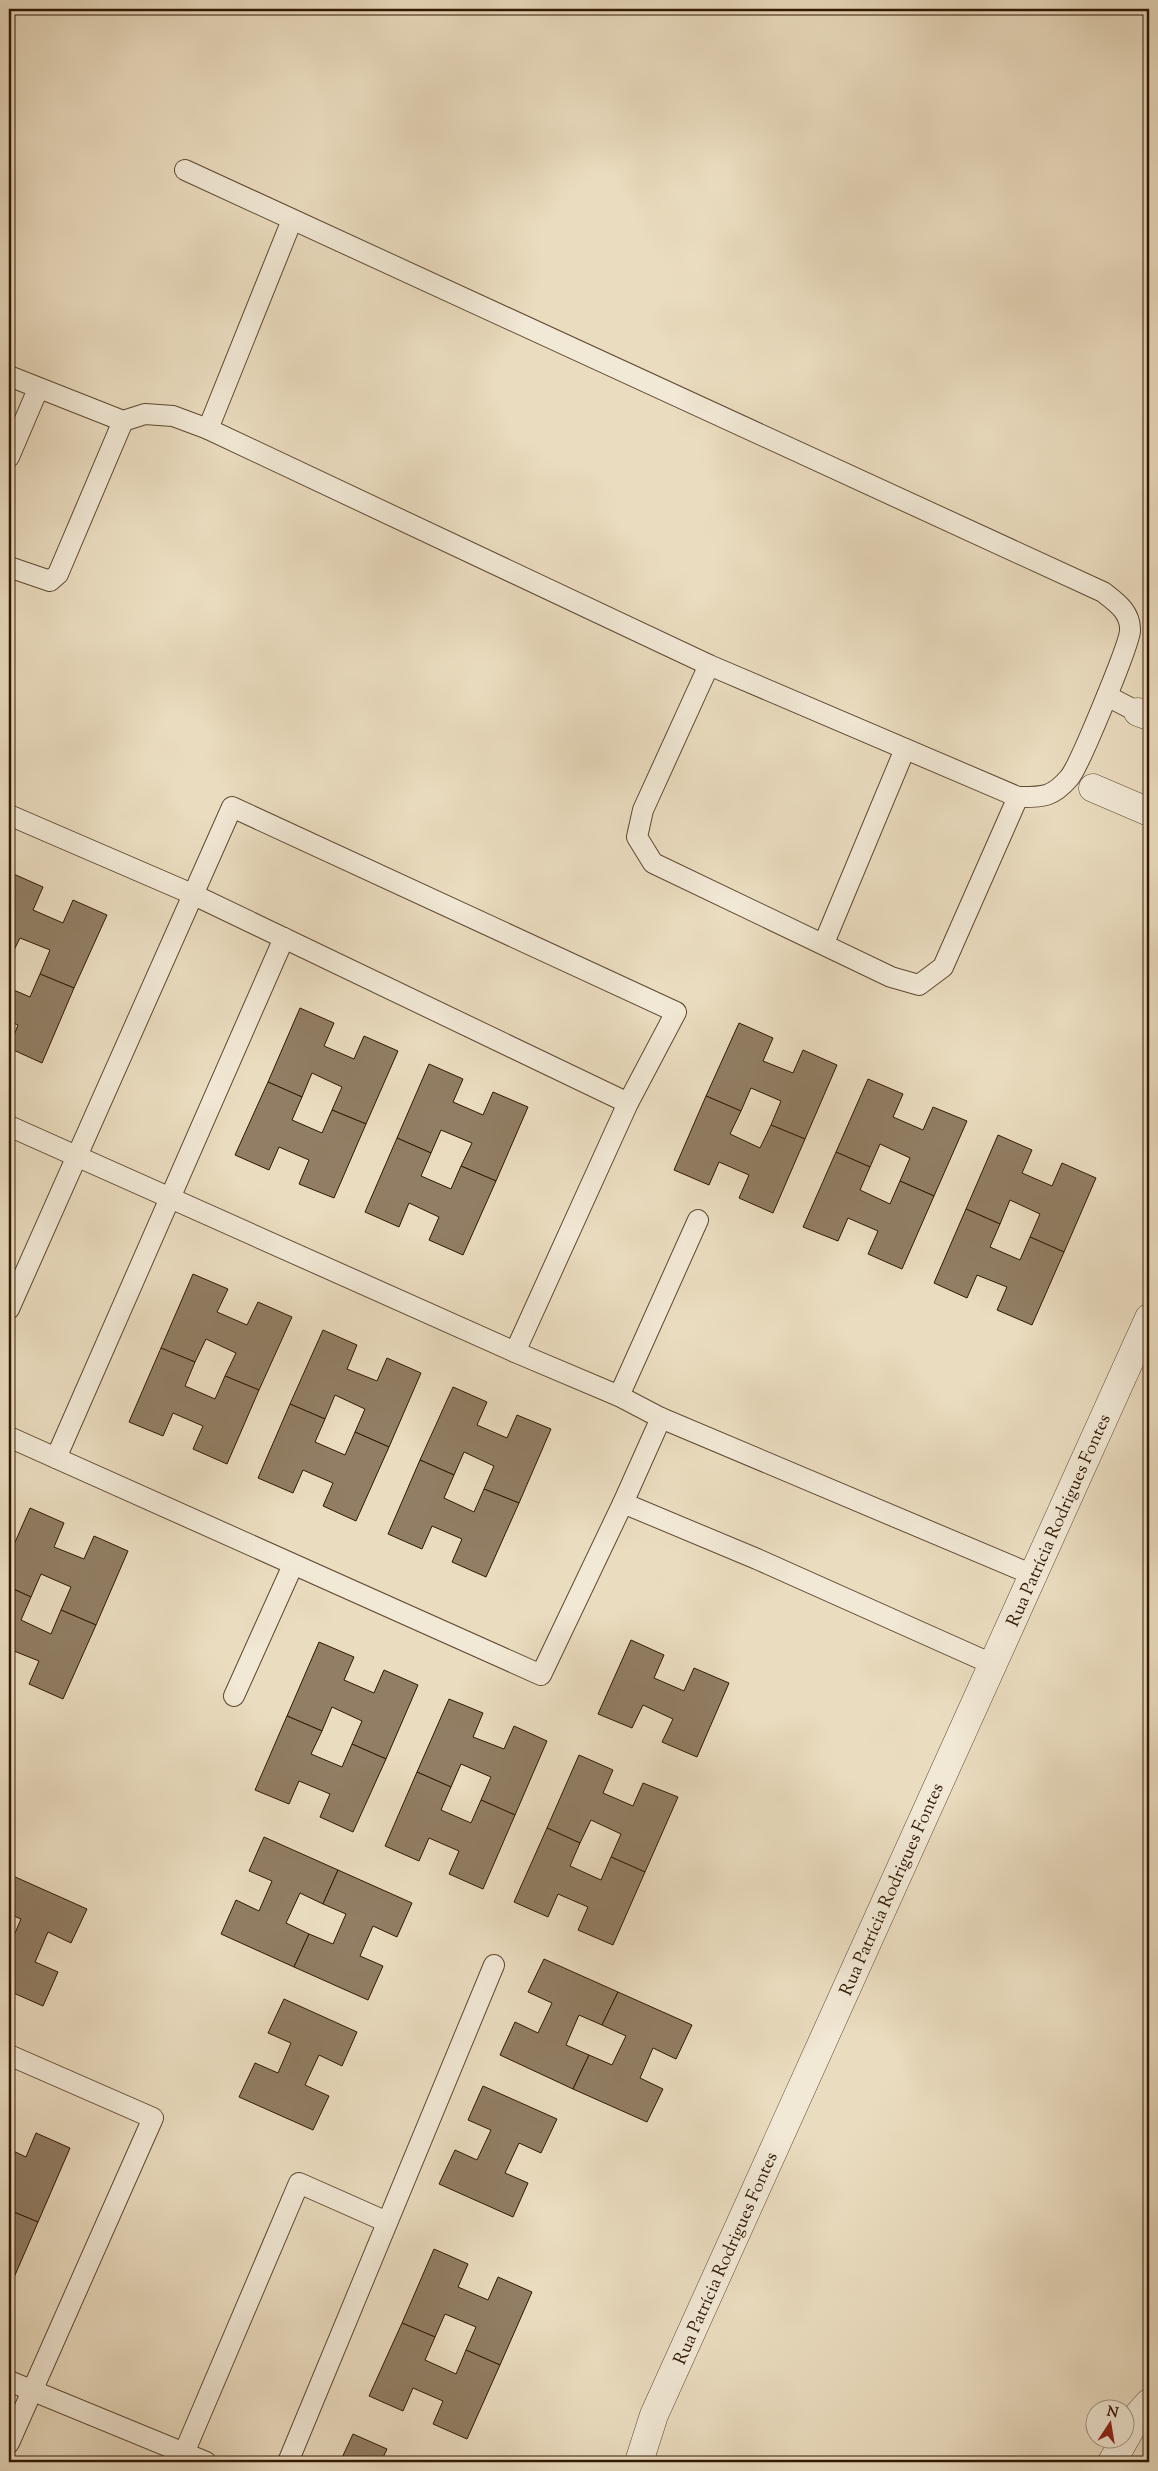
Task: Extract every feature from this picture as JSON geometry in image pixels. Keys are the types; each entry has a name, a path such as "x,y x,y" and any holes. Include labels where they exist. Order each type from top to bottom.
{"street":[{"path":"1081,783 1149,812"},
{"name":"Rua Patrícia Rodrigues Fontes","path":"639,2462 654,2415 1149,1318"},
{"path":"1112,2462 1146,2412"}],"lane":[{"path":"9,376 123,421 145,414 173,416 208,429 709,665 1018,797 1046,797 1081,783 1107,696 1130,630 1124,608 1103,592 185,170"},
{"path":"208,429 292,220"},
{"path":"9,457 38,389"},
{"path":"9,567 50,581 58,574 123,421"},
{"path":"709,665 643,810 637,837 653,863 824,943 891,977 919,985 943,967 1018,797"},
{"path":"1107,696 1144,714"},
{"path":"824,943 905,749"},
{"path":"9,1308 232,807 676,1012 628,1103 514,1352"},
{"path":"9,814 192,894 628,1103"},
{"path":"56,1458 284,938"},
{"path":"9,1126 76,1154 514,1352 619,1396 661,1418 1033,1575"},
{"path":"619,1396 698,1220"},
{"path":"9,1437 541,1675 623,1503 661,1418"},
{"path":"623,1503 757,1559 992,1664"},
{"path":"234,1696 293,1565"},
{"path":"288,2462 494,1965"},
{"path":"9,2056 152,2118 9,2443"},
{"path":"184,2453 298,2182 387,2222"},
{"path":"9,2381 206,2462"}],"building":[{"path":"9,872 43,887 33,910 63,923 73,900 107,915 74,988 40,974 50,950 20,938 9,960"},
{"path":"40,974 74,988 42,1063 9,1048 18,1025 9,1021 9,988 30,997"},
{"path":"300,1008 334,1023 324,1046 354,1059 364,1036 398,1051 366,1124 332,1110 342,1087 312,1073 302,1097 268,1082"},
{"path":"739,1023 773,1038 763,1061 793,1073 803,1050 837,1065 805,1139 771,1125 781,1101 751,1088 741,1111 706,1096"},
{"path":"429,1064 463,1079 453,1102 483,1115 493,1092 528,1107 496,1181 461,1166 472,1143 441,1130 431,1153 397,1138"},
{"path":"868,1079 903,1094 893,1117 923,1130 933,1107 967,1121 934,1196 900,1181 910,1158 880,1144 870,1167 836,1152"},
{"path":"268,1082 302,1097 292,1120 322,1133 332,1110 366,1124 334,1198 299,1184 309,1160 279,1147 269,1170 235,1155"},
{"path":"706,1096 741,1111 730,1134 760,1148 771,1125 805,1139 773,1213 739,1198 749,1175 719,1162 709,1185 674,1170"},
{"path":"998,1135 1032,1150 1022,1173 1052,1186 1062,1163 1096,1178 1064,1252 1030,1237 1040,1214 1010,1200 1000,1224 966,1209"},
{"path":"397,1138 431,1153 421,1176 451,1189 461,1166 496,1181 463,1255 429,1240 439,1217 409,1203 399,1227 365,1212"},
{"path":"836,1152 870,1167 860,1190 890,1204 900,1181 934,1196 902,1269 868,1254 878,1231 848,1218 838,1241 803,1227"},
{"path":"966,1209 1000,1224 990,1247 1020,1260 1030,1237 1064,1252 1032,1325 997,1310 1007,1287 977,1275 967,1298 934,1283"},
{"path":"193,1274 228,1289 217,1312 247,1325 258,1302 292,1317 259,1390 225,1376 236,1353 206,1339 195,1362 161,1348"},
{"path":"323,1330 357,1345 347,1369 377,1381 387,1358 421,1373 389,1447 355,1432 365,1409 335,1395 325,1419 290,1404"},
{"path":"161,1348 195,1362 185,1386 215,1399 225,1376 259,1390 227,1464 193,1449 203,1426 173,1413 163,1436 129,1422"},
{"path":"453,1387 487,1402 477,1425 507,1438 517,1415 551,1429 519,1503 484,1489 494,1466 464,1452 454,1475 420,1460"},
{"path":"290,1404 325,1419 315,1442 345,1455 355,1432 389,1447 356,1521 323,1506 333,1483 303,1470 293,1493 258,1478"},
{"path":"420,1460 454,1475 444,1498 474,1512 484,1489 519,1503 486,1577 452,1562 462,1539 432,1526 422,1549 388,1534"},
{"path":"30,1508 64,1523 54,1547 84,1559 94,1536 128,1551 96,1625 61,1610 71,1587 41,1574 31,1597 9,1587 9,1556"},
{"path":"9,1587 31,1597 21,1620 51,1634 61,1610 96,1625 63,1699 29,1684 39,1661 9,1649"},
{"path":"631,1640 664,1655 654,1678 684,1691 694,1668 729,1683 697,1757 662,1742 673,1719 643,1705 632,1728 598,1714"},
{"path":"319,1642 354,1657 344,1680 374,1693 384,1670 418,1685 386,1759 352,1744 362,1721 332,1707 322,1731 287,1716"},
{"path":"449,1699 483,1713 473,1737 504,1749 514,1726 547,1741 515,1815 481,1800 491,1777 461,1764 451,1787 417,1772"},
{"path":"287,1716 322,1731 311,1754 342,1767 352,1744 386,1759 353,1832 320,1817 330,1794 299,1781 289,1804 255,1790"},
{"path":"579,1755 613,1770 603,1793 633,1806 643,1783 678,1797 645,1872 611,1857 621,1834 591,1820 580,1843 547,1828"},
{"path":"417,1772 451,1787 441,1810 471,1823 481,1800 515,1815 483,1889 449,1874 459,1851 429,1838 419,1861 385,1846"},
{"path":"547,1828 580,1843 570,1866 601,1880 611,1857 645,1872 613,1945 578,1930 588,1907 558,1894 548,1917 514,1902"},
{"path":"264,1837 338,1870 323,1904 300,1893 286,1923 309,1934 294,1967 221,1934 236,1900 259,1911 272,1881 249,1871"},
{"path":"338,1870 412,1903 397,1937 373,1926 360,1956 383,1966 368,2000 294,1967 309,1934 333,1944 346,1914 323,1904"},
{"path":"13,1876 87,1909 71,1943 48,1932 35,1962 58,1972 43,2006 9,1991 9,1947 21,1919 9,1914 9,1885"},
{"path":"544,1959 618,1992 602,2025 579,2015 566,2045 589,2055 573,2089 500,2055 515,2022 538,2033 552,2003 528,1992"},
{"path":"618,1992 692,2025 676,2059 653,2048 640,2078 663,2089 647,2122 573,2089 589,2055 612,2065 626,2036 602,2025"},
{"path":"284,1999 357,2032 342,2066 319,2055 305,2085 329,2096 313,2130 239,2097 255,2063 278,2073 291,2043 268,2033"},
{"path":"483,2086 557,2119 541,2153 519,2143 505,2173 528,2183 513,2217 439,2184 455,2150 477,2160 491,2130 468,2120"},
{"path":"36,2133 70,2148 38,2222 9,2210 9,2195 14,2184 9,2182 9,2149 26,2157"},
{"path":"9,2210 38,2222 9,2289"},
{"path":"434,2249 468,2264 458,2287 488,2300 498,2277 532,2292 500,2365 466,2350 476,2327 445,2314 435,2337 402,2323"},
{"path":"402,2323 435,2337 425,2360 456,2374 466,2350 500,2365 467,2439 433,2424 443,2401 413,2388 403,2411 369,2396"},
{"path":"353,2434 387,2449 381,2462 340,2462"}]}
